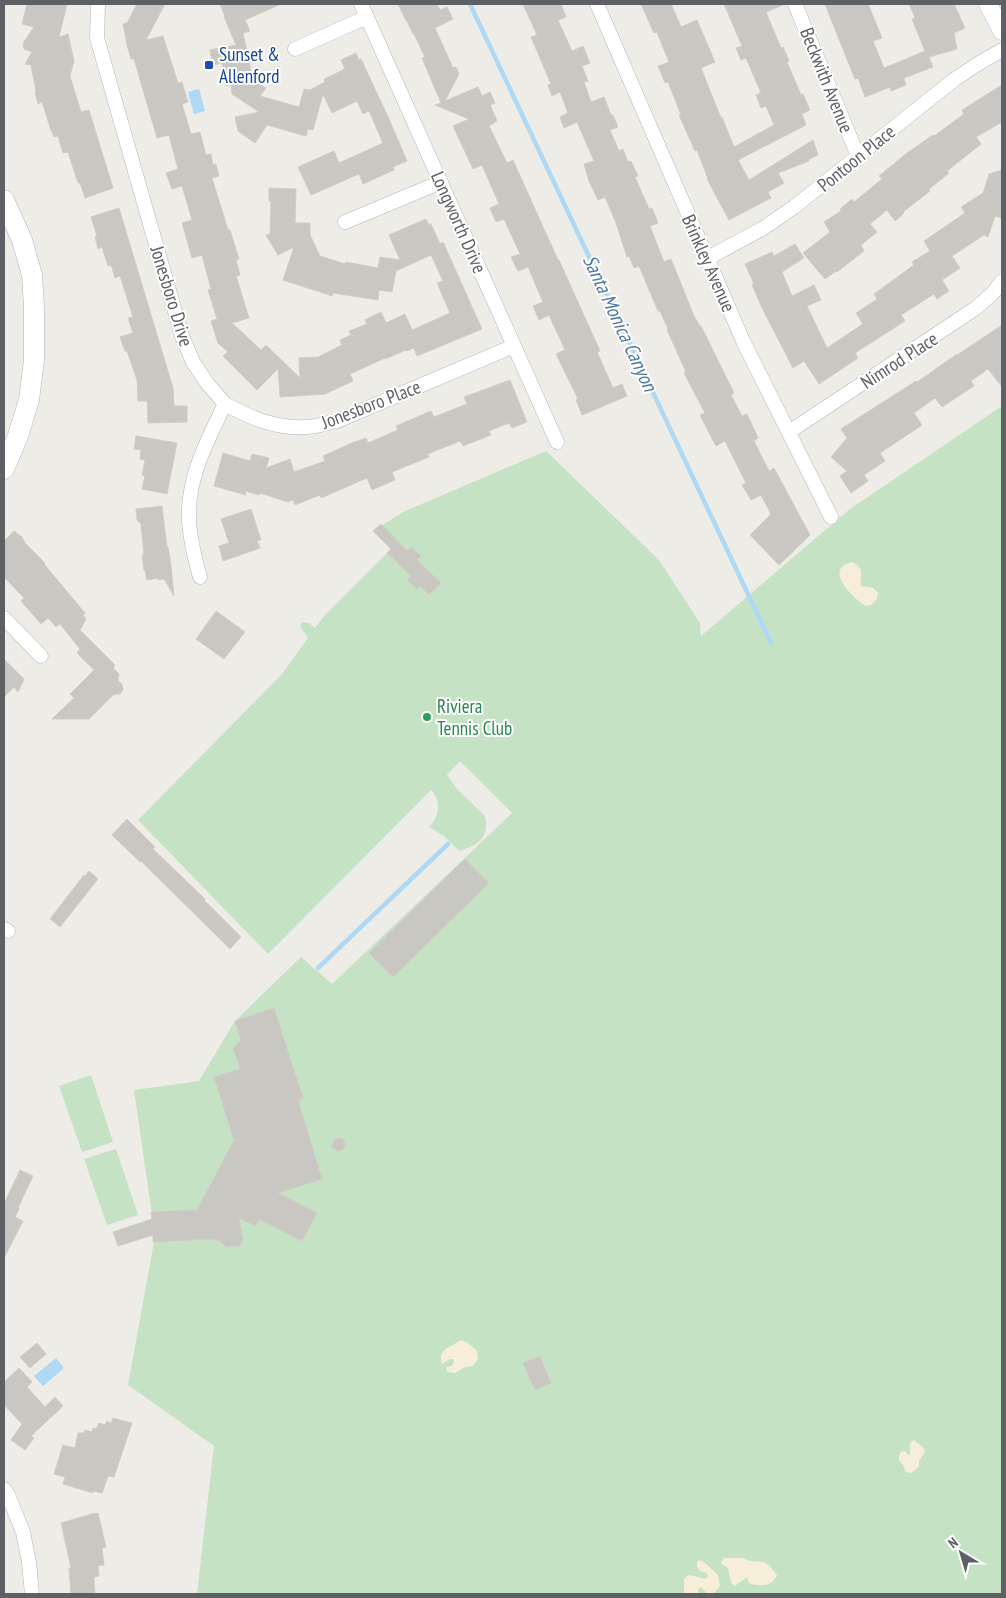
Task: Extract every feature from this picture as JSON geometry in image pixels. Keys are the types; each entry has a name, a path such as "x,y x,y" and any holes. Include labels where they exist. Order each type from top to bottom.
{"main road":[{"path":"4,200 22,240 32,275 34,306 34,360 29,400 18,436 4,469"}],"street":[{"name":"Jonesboro Drive","path":"98,4 97,38 182,336 193,362 207,383 225,404"},
{"name":"Longworth Drive","path":"361,4 557,442"},
{"name":"Brinkley Avenue","path":"597,4 744,343 831,517"},
{"name":"Beckwith Avenue","path":"795,4 858,156"},
{"path":"988,4 1002,31"},
{"path":"295,49 367,17"},
{"name":"Pontoon Place","path":"706,259 762,229 794,207 955,79 1002,50"},
{"path":"345,222 442,182"},
{"name":"Nimrod Place","path":"789,432 976,308 993,293 1002,281"},
{"name":"Jonesboro Place","path":"225,404 252,418 279,427 308,427 337,421 514,346"},
{"path":"200,577 192,547 189,520 190,495 196,467 225,404"},
{"path":"4,618 41,656"},
{"path":"4,1489 23,1532 29,1562 32,1594"}],"green space":[{"path":"1002,406 1002,1594 197,1594 214,1446 128,1385 155,1236 134,1090 199,1081 235,1021 301,957 332,984 512,813 460,761 447,775 457,789 485,816 486,830 481,840 459,851 444,836 429,827 435,819 438,809 437,799 431,790 268,954 138,820 282,674 308,638 300,626 302,622 309,623 315,628 324,616 391,549 373,531 403,512 546,451 659,560 700,623 701,636 850,509"},
{"path":"91,1075 113,1142 82,1152 59,1086"},
{"path":"116,1149 138,1215 107,1225 84,1159"}],"sand":[{"path":"852,562 859,567 861,586 873,588 878,593 877,599 871,605 866,606 848,591 843,584 840,571 843,566"},
{"path":"461,1340 477,1351 478,1359 473,1366 465,1367 455,1373 447,1372 446,1367 452,1366 454,1361 450,1359 442,1364 441,1355 446,1349"},
{"path":"914,1440 924,1448 925,1452 919,1461 919,1466 913,1472 908,1473 899,1460 899,1455 902,1451 905,1451 908,1455 910,1454 910,1443"},
{"path":"724,1558 743,1558 750,1561 763,1562 769,1565 777,1575 772,1582 766,1585 751,1584 747,1577 735,1586 731,1583 728,1568 721,1562"},
{"path":"700,1560 718,1575 720,1586 714,1593 707,1593 701,1587 698,1589 699,1594 684,1594 684,1579 687,1576 705,1579 708,1577 707,1573 700,1571 697,1567 697,1562"}],"water":[{"path":"199,89 205,111 194,114 188,92"},
{"path":"56,1358 64,1368 43,1386 34,1376"}],"building":[{"path":"27,4 67,4 59,37 68,34 74,61 70,76 81,112 89,110 113,188 85,198 68,152 63,153 58,136 54,137 51,130 42,102 38,104 31,65 25,64 32,52 24,49 23,43 34,27 22,24"},
{"path":"137,4 165,4 146,40 163,36 178,83 182,82 188,102 182,104 191,134 200,132 206,155 211,154 213,165 216,164 219,176 212,178 239,259 236,260 240,275 236,276 249,318 232,323 261,350 266,345 300,378 299,358 318,357 342,345 340,340 351,335 349,331 367,324 365,320 381,312 386,323 405,314 412,330 450,313 437,283 443,281 431,255 396,271 392,292 379,290 378,300 333,293 332,296 283,280 294,247 278,255 266,235 270,234 271,201 269,201 269,188 296,189 295,223 310,223 310,235 320,256 345,264 346,262 378,268 380,257 400,260 389,235 426,219 429,225 431,224 440,244 443,242 482,329 417,356 414,348 385,358 350,374 353,381 325,394 280,397 278,369 257,390 223,356 228,352 218,343 211,321 217,319 208,290 211,289 202,255 192,258 182,223 192,220 182,186 172,189 166,173 178,169 169,135 157,138 134,59 131,59 127,45 123,24 127,23"},
{"path":"220,4 281,4 245,20 250,31 243,33 253,80 266,88 260,96 299,107 304,89 310,90 325,82 324,79 345,69 341,60 356,53 359,60 361,59 407,161 393,167 394,170 363,184 359,174 311,195 298,167 334,151 339,163 383,143 369,111 363,114 357,101 332,113 323,94 313,130 308,129 306,136 267,125 255,143 238,131 235,117 259,112 232,94 231,85 226,86 222,63 213,65 210,50 236,45"},
{"path":"398,4 437,4 440,10 447,7 453,19 435,28 453,68 456,67 459,74 445,101 478,87 482,96 490,92 495,103 490,105 497,121 489,126 507,163 513,160 600,351 597,352 613,388 622,384 627,396 582,415 576,400 578,399 556,354 565,350 549,315 539,320 533,306 543,302 528,267 518,271 511,257 520,254 504,219 496,222 490,208 499,204 482,165 473,169 453,126 469,119 435,105 441,103 422,58 425,57"},
{"path":"523,4 561,4 566,17 558,20 572,51 583,46 590,63 582,66 588,81 584,82 591,102 604,97 618,127 610,130 619,151 623,149 628,162 631,161 638,176 635,177 649,209 652,208 658,223 650,226 664,262 671,259 694,316 701,326 734,393 731,395 742,416 747,414 758,438 754,441 769,471 774,468 810,535 779,565 750,535 771,514 761,495 751,500 742,485 746,483 725,441 716,446 700,415 705,413 684,373 686,372 668,329 660,311 658,311 639,266 634,268 629,256 627,257 605,197 598,200 589,181 584,164 594,161 577,122 564,128 560,117 568,113 560,92 552,96 548,85 551,84 531,37 537,35"},
{"path":"641,4 671,4 681,27 697,20 715,62 701,68 734,147 774,125 766,106 761,108 756,95 761,93 746,58 741,60 736,48 742,46 724,4 785,4 766,12 781,48 783,47 789,61 787,62 801,95 803,94 810,110 802,114 806,125 738,160 749,180 813,140 818,155 809,159 809,161 778,173 784,183 768,192 771,198 729,220 707,179 697,150 695,151 679,115 681,115 668,82 665,83 658,66 669,62 657,32 654,33"},
{"path":"825,4 868,4 882,38 873,41 884,68 925,51 912,19 915,18 909,4 954,4 965,28 954,33 957,49 929,57 933,67 904,78 906,85 891,91 890,87 865,97 858,78 855,79"},
{"path":"1002,85 1002,122 976,137 981,144 947,171 949,173 895,221 887,210 870,224 877,232 861,245 864,251 825,279 803,253 830,232 824,222 841,211 840,209 852,199 854,202 882,179 879,176 907,153 964,114 962,110"},
{"path":"1002,170 1002,218 995,216 988,237 984,235 952,256 960,268 942,280 949,291 937,299 934,294 901,315 905,321 855,353 858,358 819,384 804,361 793,368 763,310 745,264 772,252 774,256 795,244 804,258 782,272 792,296 814,285 821,300 807,306 827,348 863,324 856,313 877,299 874,294 914,265 912,262 930,251 924,241 965,213 961,207 983,193 989,174"},
{"path":"119,208 173,388 174,406 187,406 187,422 148,423 147,401 138,401 137,380 120,337 133,333 128,318 133,317 120,276 115,278 111,265 108,266 102,247 98,249 95,237 97,236 91,217"},
{"path":"1002,325 1002,387 988,369 971,381 974,386 942,407 935,398 914,413 922,425 880,453 885,461 864,475 868,481 851,493 840,476 847,471 831,457 847,438 841,429 917,382"},
{"path":"510,380 527,422 512,428 509,423 489,431 491,435 463,446 460,441 428,454 429,457 392,472 395,480 372,490 367,478 321,498 320,495 295,505 293,500 288,502 260,493 259,495 245,491 246,495 214,486 223,453 250,461 252,454 269,458 266,468 290,459 294,472 325,461 323,456 352,443 366,438 368,443 398,430 396,426 431,411 434,417 467,404 464,397"},
{"path":"136,436 177,443 167,494 142,489 145,476 142,475 145,460 140,459 141,450 134,449"},
{"path":"162,506 174,596 164,579 147,580 142,555 144,555 141,524 137,520 136,509"},
{"path":"251,509 261,540 257,541 260,548 223,561 219,546 229,543 221,519"},
{"path":"381,524 407,551 411,547 421,556 417,560 441,583 429,595 420,586 417,589 407,580 411,576 387,553 391,549 373,531"},
{"path":"14,531 22,537 25,543 45,563 85,613 83,615 86,619 80,630 115,665 113,668 119,674 118,681 122,684 123,690 120,694 115,694 111,697 89,719 52,719 74,698 70,694 94,670 77,653 80,649 60,624 56,627 48,618 41,624 21,601 24,598 4,577 4,541"},
{"path":"216,611 245,632 224,659 196,639"},
{"path":"4,659 24,679 18,692 14,687 4,697"},
{"path":"127,819 155,847 153,849 241,937 230,949 112,835"},
{"path":"465,859 489,883 393,977 369,953"},
{"path":"89,871 98,879 60,927 50,919"},
{"path":"274,1008 303,1098 298,1100 322,1179 278,1193 317,1213 302,1241 259,1219 255,1226 239,1218 243,1240 239,1247 226,1247 220,1241 209,1239 153,1242 153,1235 118,1246 113,1232 152,1219 151,1212 197,1210 234,1140 214,1077 240,1069 233,1048 241,1040 235,1021"},
{"path":"340,1138 344,1140 345,1145 343,1149 338,1151 331,1147 335,1139"},
{"path":"20,1170 33,1176 15,1217 23,1221 4,1258 4,1204"},
{"path":"37,1343 46,1354 30,1368 20,1357"},
{"path":"540,1356 551,1383 535,1390 523,1363"},
{"path":"19,1368 32,1382 27,1387 45,1407 55,1397 63,1406 31,1436 34,1438 25,1450 11,1440 22,1424 4,1405 4,1382"},
{"path":"113,1418 132,1423 114,1477 108,1476 102,1493 93,1491 93,1493 63,1484 65,1477 54,1474 63,1445 75,1448 78,1433 84,1433 85,1430 92,1432 93,1428 96,1429 99,1423 105,1425 107,1421 111,1423"},
{"path":"98,1513 106,1547 102,1548 104,1565 98,1566 99,1576 94,1577 95,1594 71,1594 69,1568 71,1568 61,1523"}],"waterway":[{"name":"Santa Monica Canyon","path":"470,4 771,643"},
{"path":"318,968 448,844"}],"place":[{"name":"Sunset & Allenford","path":"209,65"},
{"name":"Riviera Tennis Club","path":"427,717"}]}
